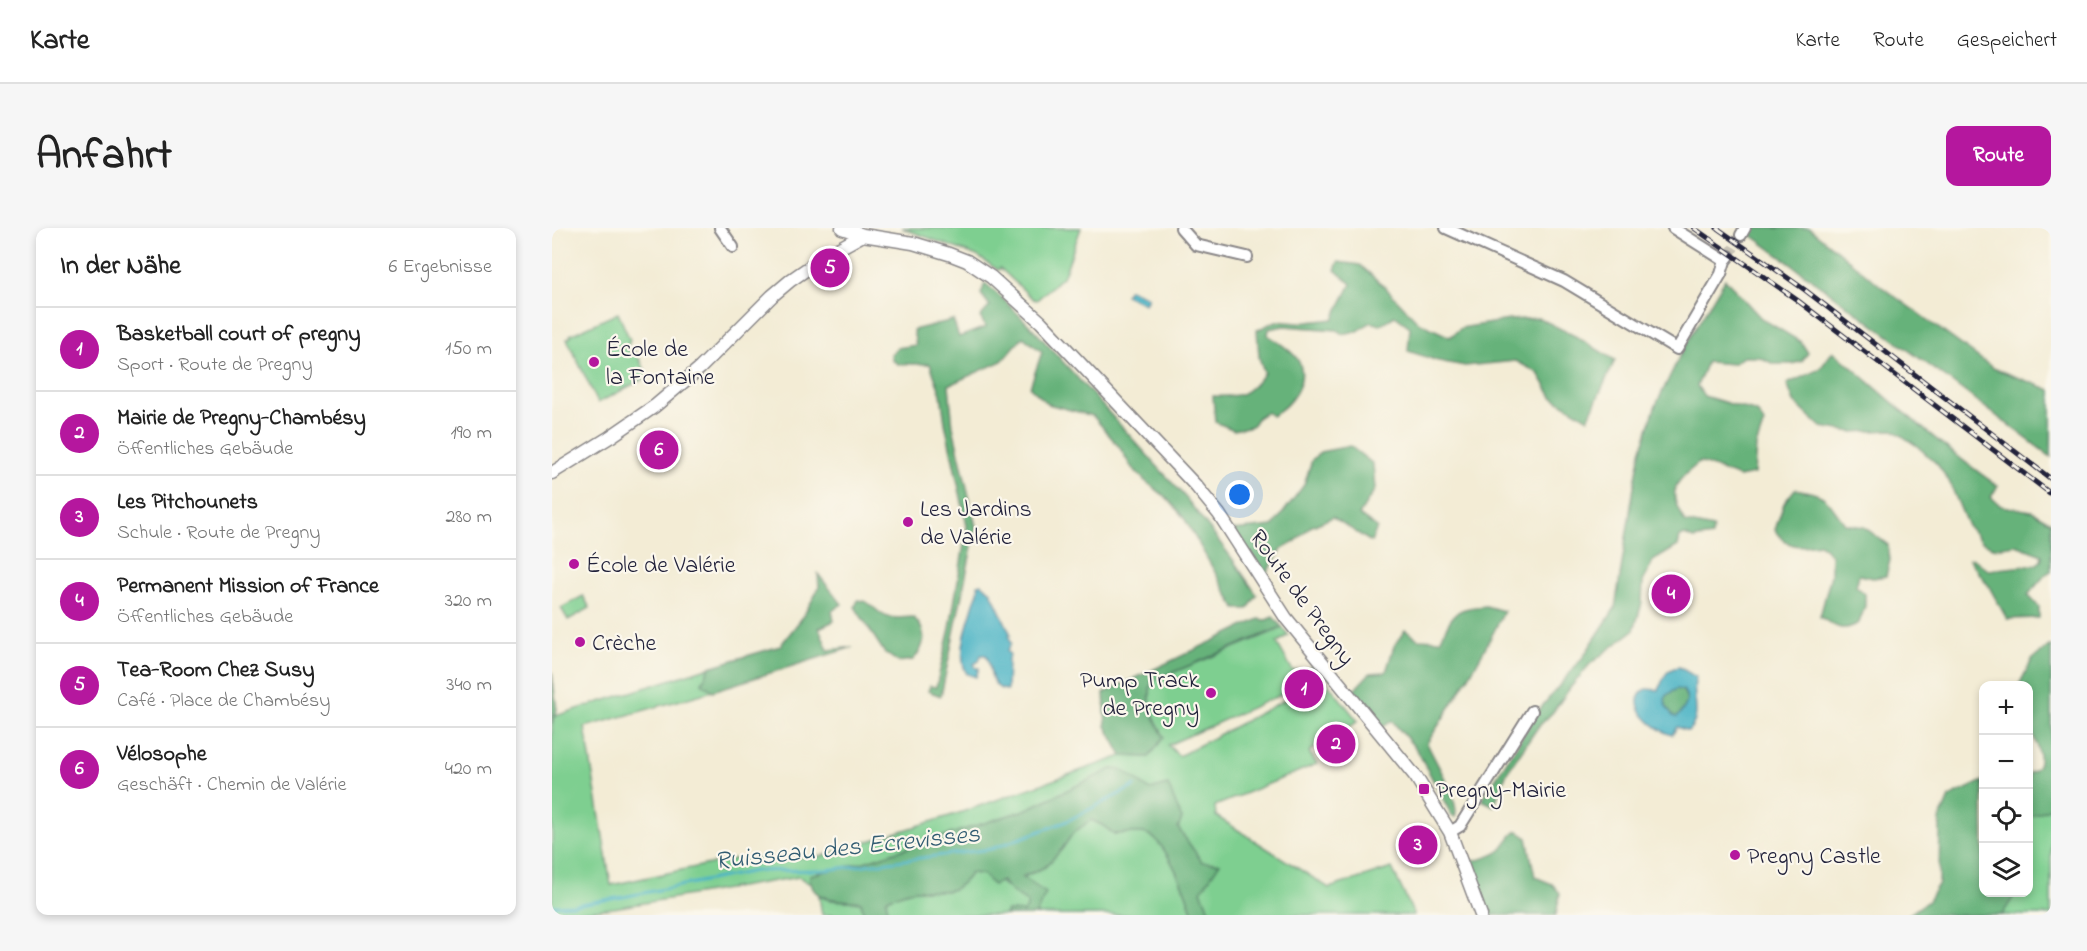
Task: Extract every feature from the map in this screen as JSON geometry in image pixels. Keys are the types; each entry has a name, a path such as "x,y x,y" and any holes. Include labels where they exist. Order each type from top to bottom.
{"street":[{"path":"720,228 733,247"},
{"name":"Route de Pregny","path":"842,228 863,235 913,243 967,261 991,277 1041,322 1196,486 1219,514 1286,618 1412,771 1450,832 1481,915"},
{"path":"1181,228 1196,245 1246,257"},
{"path":"1446,228 1564,281 1677,349 1727,259 1673,228"},
{"path":"552,472 617,432 661,401 716,353 772,296 811,266 863,235"},
{"path":"1450,832 1460,826 1532,711"}],"green space":[{"path":"902,228 1081,228 1064,275 1037,300 1033,299 1000,268 998,270 977,256"},
{"path":"1749,228 1809,228 1882,287 1993,368 2051,390 2051,457 1747,232"},
{"path":"1338,262 1360,265 1385,287 1418,322 1450,337 1461,328 1509,320 1539,318 1615,360 1588,419 1552,397 1538,373 1516,361 1465,366 1438,361 1408,351 1410,327 1395,316 1380,325 1371,322 1358,331 1342,334 1337,330 1284,326 1269,329 1268,335 1289,350 1298,360 1301,377 1296,392 1278,412 1272,416 1267,412 1258,417 1252,426 1234,430 1215,422 1213,396 1243,394 1264,373 1259,357 1257,330 1276,321 1299,323 1333,319 1351,284 1335,270"},
{"path":"1725,279 1761,318 1801,342 1808,353 1802,361 1793,364 1774,364 1759,357 1743,357 1733,364 1707,362 1697,386 1704,396 1757,412 1764,423 1756,446 1754,474 1739,477 1700,462 1679,482 1675,494 1676,502 1685,522 1713,528 1712,536 1693,539 1685,535 1680,537 1678,546 1653,561 1643,582 1642,603 1634,630 1590,664 1553,712 1538,727 1507,772 1494,806 1482,800 1539,710 1583,657 1615,608 1634,487 1641,452 1655,407 1683,349"},
{"path":"985,283 1036,332 1186,498 1257,595 1248,609 1236,609 1184,518 1167,498 1145,481 1130,465 1120,448 1093,416 1048,404 1030,387 1042,352 1023,337 1002,361 949,385 953,427 976,527 941,696 928,691 930,686 936,687 950,628 967,526 941,394 930,364 898,364 892,360 891,355 897,348 916,345 913,330 953,320 959,337 986,327 980,317 990,306 981,294"},
{"name":"École de la Fontaine","path":"618,313 630,340 626,350 636,353 646,372 645,378 598,403 567,339 571,337 570,335"},
{"path":"1833,351 1935,438 1998,486 1991,497 2001,506 2032,511 2051,522 2051,571 2028,595 2039,607 2039,618 2007,619 1988,585 1969,559 1973,558 1988,570 2035,565 2041,561 2042,555 2016,545 1994,548 1981,541 1968,526 1949,481 1937,464 1917,446 1893,430 1852,432 1821,427 1794,402 1787,384 1820,369"},
{"path":"1350,446 1373,464 1375,489 1359,515 1377,528 1371,542 1333,517 1310,527 1295,542 1282,549 1263,578 1233,530 1273,526 1304,485 1312,460 1320,452"},
{"path":"1795,489 1815,493 1826,499 1845,524 1864,527 1888,545 1890,560 1886,576 1873,578 1859,575 1856,586 1865,594 1865,606 1859,623 1853,626 1839,628 1820,617 1831,575 1831,555 1820,544 1800,546 1789,544 1775,530 1784,503"},
{"path":"818,574 842,604 832,611 834,621 819,628 828,650 853,647 713,691 702,683 710,667 780,646 802,618 819,588"},
{"path":"583,596 590,608 568,620 561,608"},
{"path":"858,600 868,603 888,617 913,617 918,622 924,638 921,649 913,660 898,662 884,652 855,607"},
{"path":"1486,606 1504,611 1458,695 1427,743 1451,791 1456,810 1455,817 1452,816 1417,750 1392,721 1383,727 1354,690 1370,673 1386,672 1394,646 1405,630 1418,639 1440,640 1456,614 1467,608"},
{"path":"1273,617 1282,627 1152,681 1150,703 1164,737 1149,757 1122,756 1106,726 1104,693 1259,619 1266,620"},
{"path":"1283,628 1288,635 1277,643 1293,671 1313,665 1358,721 1327,743 1325,741 1309,752 1317,764 1215,806 1216,816 1329,888 1392,868 1414,915 1211,915 1201,891 1202,862 1178,828 1182,818 1141,783 1112,769 1025,810 861,863 810,875 810,884 799,877 614,908 552,915 552,724 555,716 710,667 702,683 713,691 585,727 611,885 733,859 818,857 959,813 1122,756 1149,757 1164,737 1154,716 1151,703 1152,681","holes":["1289,691 1294,695 1179,756 1168,745"]},
{"path":"2051,646 2051,808 2033,815 2033,770 2039,764 2039,757 2033,734 2033,681 2021,681 2032,660"},
{"path":"552,672 557,710 552,724"},
{"path":"1676,689 1682,690 1687,701 1677,717 1673,716 1666,706 1665,699"},
{"path":"1112,769 1123,770 1150,790 1168,785 1182,819 1178,828 1202,862 1220,863 1201,891 1211,915 1193,915 1169,857 1154,838 1143,833 1114,834 1091,820 1073,833 1045,867 1022,877 1046,893 1036,914 1039,915 1005,915 1007,911 1025,912 1028,903 1012,892 1002,881 993,885 982,874 971,873 952,890 914,890 886,899 888,915 864,915 861,902 828,898 815,891 811,884 810,875 861,863 1025,810"},
{"path":"2051,782 2051,915 1953,915 1979,896 2033,897 2033,789"},
{"path":"1979,783 1979,897 2013,897 2002,915 1908,915 1928,901 1939,883 1940,819 1949,797"},
{"path":"1091,820 1114,834 1143,833 1154,838 1169,857 1193,915 1036,915 1022,878 1045,867 1073,833"},
{"path":"1518,831 1527,838 1535,877 1552,884 1560,893 1556,915 1487,915 1471,867 1472,861 1498,852"},
{"path":"971,873 989,876 1002,883 1028,903 1025,912 1007,911 1005,915 888,915 886,899 914,890 952,890"},
{"path":"819,896 829,900 861,902 864,915 822,915"}],"water":[{"path":"1129,289 1148,297 1145,304 1125,295"},
{"path":"982,584 991,592 1011,635 1009,636 1011,644 1007,651 1010,655 1007,690 996,686 993,681 986,655 981,655 979,661 974,664 976,668 979,668 976,677 967,674 964,667 963,649 966,630 978,592 978,585"},
{"path":"1679,667 1696,677 1694,691 1696,712 1693,725 1688,731 1677,727 1672,735 1650,722 1644,716 1638,702 1640,695 1646,689 1659,690 1666,675","holes":["1676,689 1683,690 1687,698 1686,704 1677,717 1673,716 1666,706 1665,699"]}],"waterway":[{"name":"Ruisseau des Ecrevisses","path":"552,906 623,897 755,871 826,870 991,849 1065,822 1135,786"}],"tunnel":[{"path":"1729,256 1741,235"}],"railway":[{"path":"1694,228 1797,300 2051,494"},
{"path":"1717,228 1805,290 2051,479"}],"place":[{"name":"Tea-Room Chez Susy","path":"830,268"},
{"name":"École de la Fontaine","path":"594,362"},
{"name":"Vélosophe","path":"659,450"},
{"name":"Les Jardins de Valérie","path":"908,522"},
{"name":"École de Valérie","path":"574,564"},
{"name":"Permanent Mission of France","path":"1671,594"},
{"name":"Crèche","path":"580,642"},
{"name":"Basketball court of pregny","path":"1304,689"},
{"name":"Pump Track de Pregny","path":"1211,693"},
{"name":"Mairie de Pregny-Chambésy","path":"1336,744"},
{"name":"Pregny-Mairie","path":"1424,789"},
{"name":"Les Pitchounets","path":"1418,845"},
{"name":"Pregny Castle","path":"1735,855"}]}
